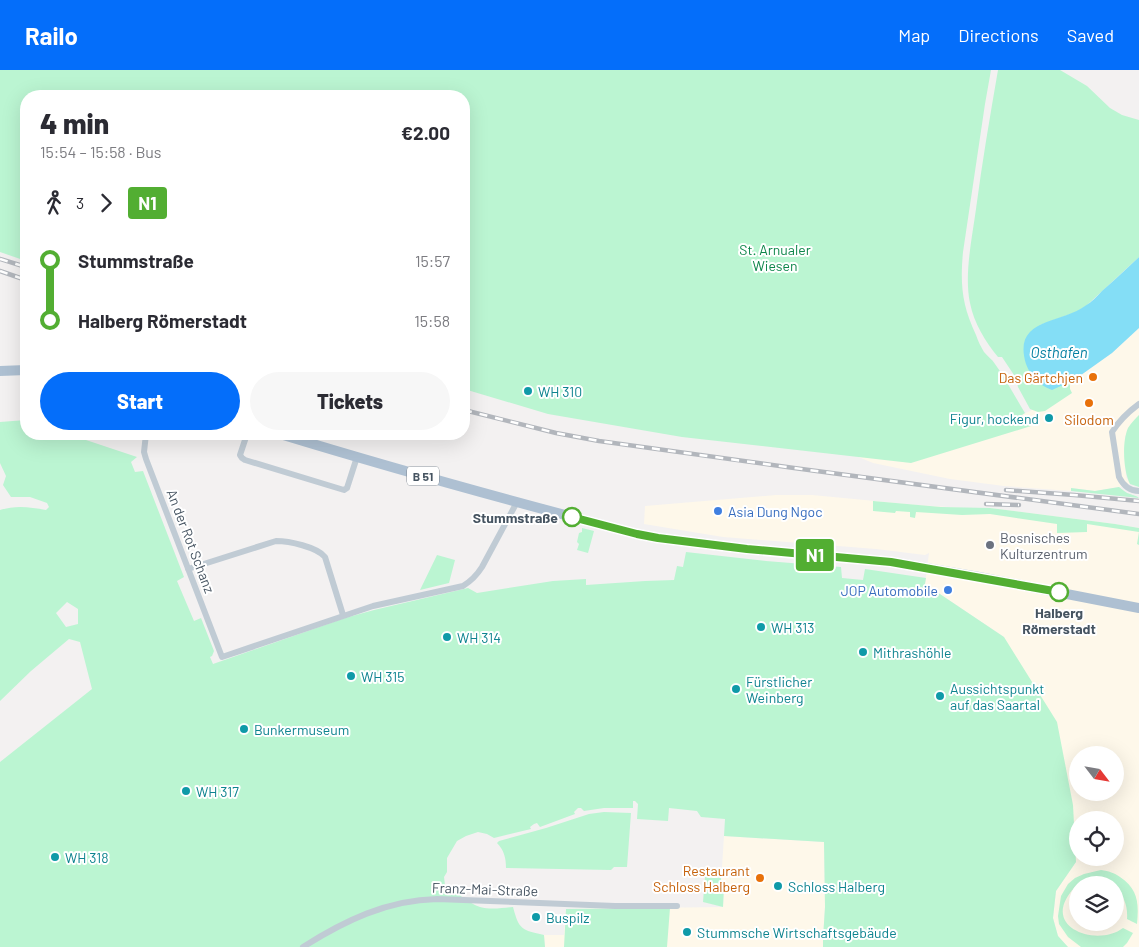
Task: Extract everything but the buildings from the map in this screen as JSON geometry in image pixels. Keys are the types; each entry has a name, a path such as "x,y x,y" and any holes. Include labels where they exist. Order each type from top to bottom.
{"main road":[{"path":"0,370 20,370"},
{"name":"B 51","path":"300,440 637,534 747,549 891,562 1139,608"}],"street":[{"path":"1139,404 1126,414 1112,432 1119,476 1122,483 1127,488 1139,491"},
{"name":"An der Rot Schanz","path":"145,440 144,452 146,459 222,657 343,615"},
{"path":"245,440 240,455 245,460 344,490 347,488 357,457"},
{"path":"188,569 276,541 317,550 322,552 325,557 343,615 380,604 463,586 468,583 482,567 517,502"},
{"name":"Franz-Mai-Straße","path":"303,947 358,916 391,905 416,901 437,899 615,906 677,906"}],"shaded area":[{"path":"1139,328 1139,434 1125,436 1126,477 1130,484 1095,491 1071,488 1071,491 1004,486 950,479 873,463 856,456 956,448 1036,408 1062,385 1074,380 1112,353"},
{"path":"776,495 812,495 917,505 990,508 1139,528 1139,947 1068,947 1058,936 1053,918 1056,891 1073,866 1124,866 1124,811 1069,811 1069,840 1004,637 925,584 929,553 925,555 876,549 723,537 644,524 645,506"},
{"path":"724,836 824,842 825,907 823,947 545,947 544,935 564,935 566,909 723,907 724,887 721,883"}],"green space":[{"name":"St. Arnualer Wiesen","path":"0,70 991,70 963,252 963,295 971,324 984,352 994,362 1003,376 1025,413 1022,415 1023,417 1028,418 1031,426 911,463 682,437 548,414 470,391 470,90 20,90 20,259 0,252"},
{"path":"998,70 1060,70 1087,86 1110,108 1122,115 1139,120 1139,257 1086,306 1076,312 1040,325 1052,389 1074,380 1070,385 1072,393 1045,411 1038,412 1030,409 1018,387 1016,378 1002,357 998,357 984,338 974,318 968,292 971,244"},
{"path":"1139,415 1139,487 1130,484 1124,456 1128,428"},
{"path":"20,420 20,440 86,440 137,457 131,462 135,472 143,471 184,577 177,581 194,621 201,618 214,651 210,657 213,664 345,618 468,588 477,593 553,581 586,579 586,585 674,580 677,566 683,567 686,552 841,567 842,578 863,580 865,569 926,578 925,584 1004,637 1057,722 1069,784 1069,801 1072,801 1073,805 1073,811 1069,811 1069,866 1073,866 1056,891 1053,918 1058,936 1068,947 823,947 825,907 824,842 724,836 725,819 701,817 697,811 669,808 668,821 637,819 638,804 633,801 633,808 604,808 584,811 578,808 574,812 575,814 540,827 537,823 530,827 531,829 494,838 478,832 457,841 447,858 447,872 444,877 445,885 480,907 492,909 513,907 522,928 544,935 545,947 0,947 0,762 92,689 80,642 69,639 31,671 0,701 0,510 23,507 46,510 49,507 47,503 30,497 11,497 3,485 6,476 0,463 0,422","holes":["67,602 78,609 78,624 66,627 56,613"]},
{"path":"1119,487 1139,498 1071,491 1071,488 1095,491"},
{"path":"873,501 941,507 990,508 1115,524 1139,528 1139,532 1087,524 1087,532 1057,533 1057,524 990,514 962,515 916,512 915,518 910,517 910,512 873,511"},
{"path":"582,528 594,531 588,553 577,550 579,533 582,532"},
{"path":"437,555 455,560 449,583 420,590"},
{"path":"604,812 631,813 627,867 614,867 611,870 506,868 504,854 497,843 499,841 589,814"},
{"path":"1101,870 1118,876 1080,876"},
{"path":"705,877 721,878 721,883 724,887 723,907 703,902"},
{"path":"1124,880 1131,886 1136,897 1138,909 1137,924 1127,919"},
{"path":"1068,884 1069,897 1064,906 1063,916 1069,926 1069,931 1100,936 1116,931 1124,931 1124,928 1133,933 1123,947 1081,947 1068,937 1059,924 1058,916 1061,896"},
{"path":"670,908 667,947 564,947 566,909"}],"water":[{"name":"Osthafen","path":"1139,257 1139,328 1112,353 1074,380 1052,390 1039,383 1028,369 1023,349 1026,338 1032,330 1041,324 1075,312 1088,304"}],"railway":[{"path":"0,259 20,265"},
{"path":"0,271 20,278"},
{"path":"470,412 556,433 599,441 1139,514"},
{"path":"1006,490 1139,501"},
{"path":"986,504 1019,505"}],"bus line":[{"name":"N1","path":"572,517 658,538 747,549 891,562 1059,592"}],"place":[{"name":"Das Gärtchjen","path":"1093,377"},
{"name":"WH 310","path":"528,391"},
{"name":"Silodom","path":"1089,403"},
{"name":"Figur, hockend","path":"1049,418"},
{"name":"Asia Dung Ngoc","path":"718,511"},
{"name":"Stummstraße","path":"572,517"},
{"name":"Bosnisches Kulturzentrum","path":"990,545"},
{"name":"JOP Automobile","path":"948,590"},
{"name":"Halberg Römerstadt","path":"1059,592"},
{"name":"WH 313","path":"761,627"},
{"name":"WH 314","path":"447,637"},
{"name":"Mithrashöhle","path":"863,652"},
{"name":"WH 315","path":"351,676"},
{"name":"Fürstlicher Weinberg","path":"736,689"},
{"name":"Aussichtspunkt auf das Saartal","path":"940,696"},
{"name":"Bunkermuseum","path":"244,729"},
{"name":"WH 317","path":"186,791"},
{"name":"WH 318","path":"55,857"},
{"name":"Restaurant Schloss Halberg","path":"760,878"},
{"name":"Schloss Halberg","path":"778,886"},
{"name":"Buspilz","path":"536,917"},
{"name":"Stummsche Wirtschaftsgebäude","path":"687,932"}]}
